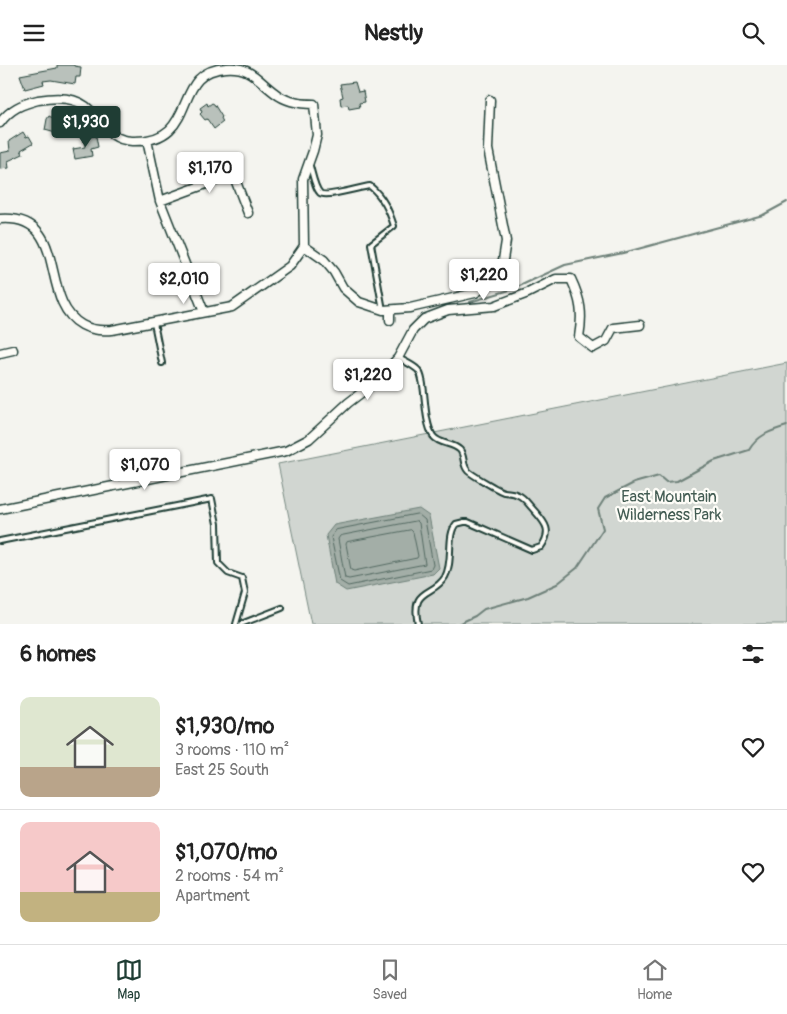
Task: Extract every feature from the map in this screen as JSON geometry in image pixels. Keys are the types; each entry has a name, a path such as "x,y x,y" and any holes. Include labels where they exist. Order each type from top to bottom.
{"street":[{"path":"0,123 8,114 23,104 52,98 65,98 87,107 107,130 116,137 127,141 147,140 166,133 176,123 188,93 198,79 208,72 226,67 252,73 286,100 314,104 317,135 303,179 304,246 290,265 232,307 154,323 106,330 90,329 70,316 62,305 50,253 41,237 22,222 0,219"},
{"path":"304,246 324,260 334,272 343,288 359,302 387,310 410,308 475,293 494,281 503,260 506,241 488,149 490,100"},
{"path":"147,140 160,201 204,312"},
{"path":"160,201 233,173 248,213"},
{"path":"0,509 286,451 309,439 348,403 378,380 398,358 413,330 424,319 448,310 494,306 528,293 556,279 571,279 578,295 582,318 579,337 593,349 606,341 613,328 640,325"},
{"path":"387,310 390,321"},
{"path":"0,353 13,350"}],"lane":[{"path":"309,161 319,191 322,194 328,195 358,187 370,186 378,192 389,209 394,226 371,244 387,310"},
{"path":"154,323 162,363"},
{"path":"398,358 417,368 421,374 423,379 424,407 434,436 438,441 460,450 464,467 470,473 502,492 516,493 523,497 544,520 547,531 542,547 532,550 468,522 464,521 456,524 452,533 449,566 444,579 424,594 418,602 416,616 418,624"},
{"path":"0,541 212,499 218,524 218,563 228,573 242,578 246,593 236,624"},
{"path":"240,624 282,608"}],"green space":[{"name":"East Mountain Wilderness Park","path":"787,363 787,624 311,624 278,464"}],"water":[{"path":"419,509 429,516 439,568 433,574 346,591 335,584 326,535 334,525"}],"building":[{"path":"57,65 81,67 80,77 76,77 75,84 51,80 43,81 44,84 25,89 20,75 57,68"},
{"path":"355,82 358,92 363,91 365,102 359,103 360,107 349,109 348,105 341,106 340,98 343,97 340,84"},
{"path":"207,103 208,106 212,103 214,104 222,117 223,122 214,129 207,119 205,120 200,114 202,112 200,108"},
{"path":"53,115 69,120 65,130 61,129 59,134 45,130 47,119 49,116 53,118"},
{"path":"23,132 26,137 29,136 33,143 21,150 23,154 8,161 9,168 0,169 0,153 10,151 9,141"},
{"path":"96,136 98,147 91,149 92,156 75,159 73,149 85,147 83,138"}],"waterway":[{"path":"470,302 513,289 565,265 623,253 763,215 787,202"},
{"path":"458,624 475,616 484,609 528,597 557,584 577,568 603,529 598,509 605,498 634,483 659,476 666,482 677,481 714,461 749,450 765,434 787,426"}]}
